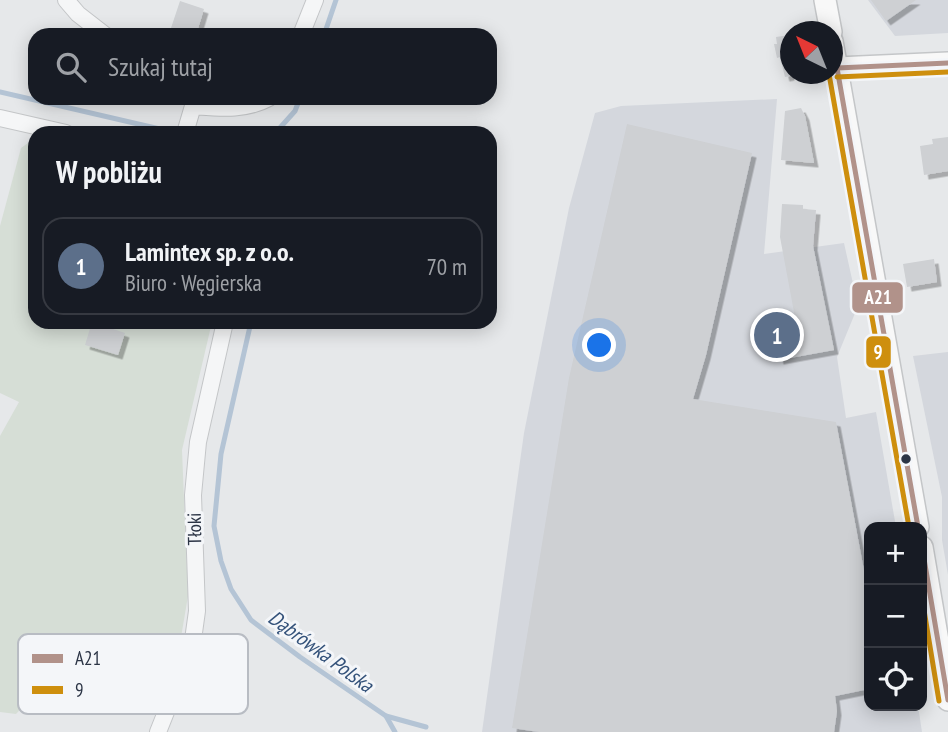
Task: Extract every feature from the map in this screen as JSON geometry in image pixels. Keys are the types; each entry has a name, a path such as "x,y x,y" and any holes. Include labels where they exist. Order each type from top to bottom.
{"main road":[{"path":"825,0 829,21"},
{"path":"843,68 948,63"},
{"path":"840,84 917,522"},
{"path":"927,576 948,700"}],"street":[{"path":"66,0 96,28"},
{"path":"304,28 315,0"},
{"path":"187,114 256,105"},
{"path":"0,118 35,126"},
{"name":"Tłoki","path":"194,634 197,611 193,495 195,469 198,442 223,329"},
{"name":"Tłoki","path":"158,732 165,714"}],"shaded area":[{"path":"868,0 948,0 948,33 895,36"},
{"path":"777,99 764,254 844,243 858,306 837,357 846,418 876,412 895,522 864,522 864,711 919,711 922,732 482,732 524,433 569,208 595,113 621,106"},
{"path":"28,143 28,329 210,329 182,450 188,596 182,634 18,634 16,714 0,712 0,436 19,402 0,393 0,226 21,148"},
{"path":"948,352 948,575 942,540 942,497 913,356"}],"building":[{"path":"871,0 916,0 886,21"},
{"path":"180,1 204,9 198,28 171,28"},
{"path":"780,36 780,57 777,58 774,44 777,44 776,37"},
{"path":"801,108 814,163 781,160 785,111"},
{"path":"627,124 752,153 706,355 693,399 836,422 864,570 864,690 835,696 837,711 834,732 539,732 512,728 569,378"},
{"path":"948,137 948,171 924,175 920,146 933,144 932,139"},
{"path":"782,204 803,205 803,209 816,210 813,246 834,350 779,360 773,328 796,323 780,237"},
{"path":"934,259 937,282 907,287 903,264"},
{"path":"90,329 113,329 125,333 118,355 85,345"}],"waterway":[{"path":"326,28 336,0"},
{"name":"Dąbrówka Polska","path":"0,92 28,98"},
{"name":"Dąbrówka Polska","path":"56,105 147,126"},
{"path":"282,126 297,105"},
{"name":"Dąbrówka Polska","path":"249,329 221,454 214,526 221,561 231,589 251,620 300,657 386,716 426,727"},
{"path":"386,716 395,732"}],"transit line":[{"name":"A21","path":"843,68 948,63"},
{"name":"9","path":"843,77 948,72"},
{"name":"9","path":"831,84 908,522"},
{"name":"A21","path":"840,84 917,522"},
{"name":"A21","path":"927,576 948,700"},
{"name":"9","path":"927,628 939,701"}],"place":[{"name":"Lamintex sp. z o.o.","path":"777,335"}]}
